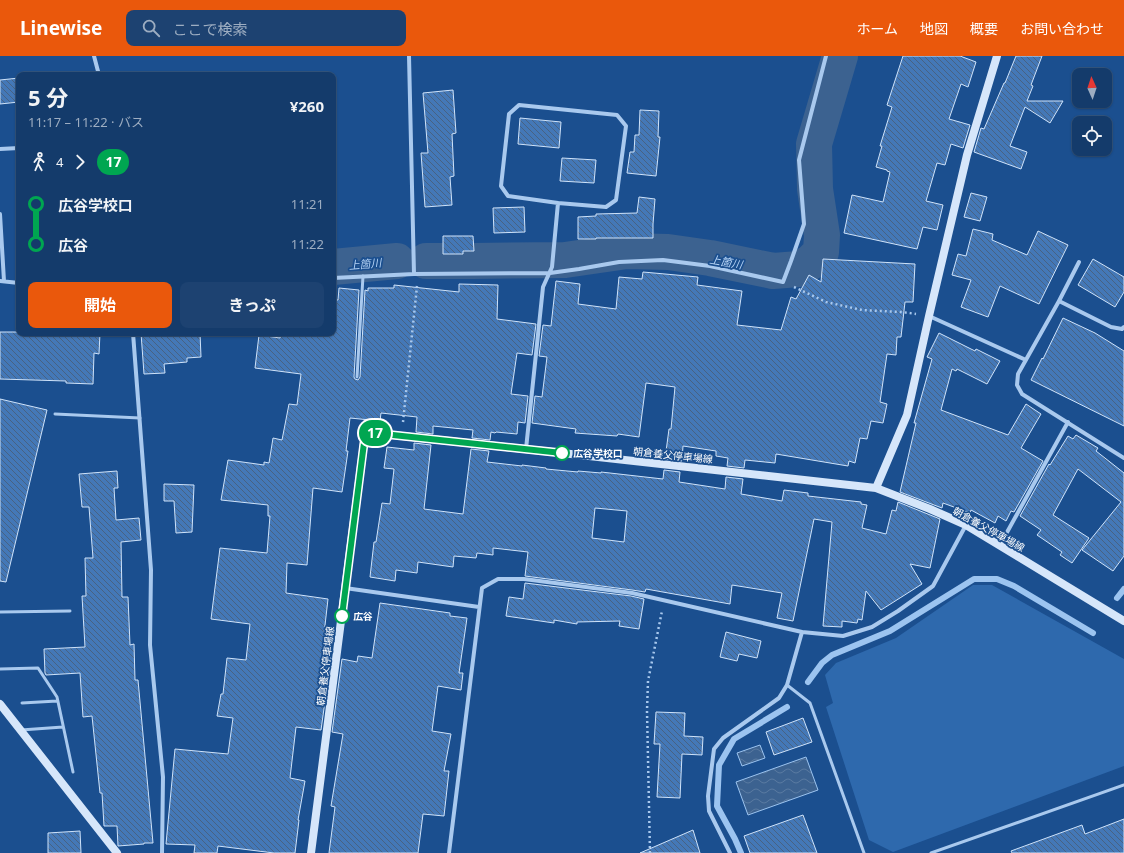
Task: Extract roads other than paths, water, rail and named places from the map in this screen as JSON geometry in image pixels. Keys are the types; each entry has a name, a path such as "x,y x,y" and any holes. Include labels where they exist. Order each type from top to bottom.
{"main road":[{"path":"876,488 907,415 967,155 997,56"},
{"name":"朝倉養父停車場線","path":"311,853 364,443 374,433 876,488 966,525 1124,621"},
{"path":"0,704 117,853"}],"street":[{"path":"94,56 98,72"},
{"path":"409,56 414,274"},
{"path":"336,278 414,274 550,273 619,262 663,260 710,266 782,282 804,224 800,160 826,56"},
{"path":"519,105 617,115 626,126 616,200 606,207 558,203 508,196 501,186 509,114 519,105"},
{"path":"0,149 16,148"},
{"path":"526,449 543,287 552,267 558,203"},
{"path":"0,214 2,281 16,283"},
{"path":"1080,262 1018,374 1017,386 1022,394 1124,458"},
{"path":"1059,301 1111,327 1122,329 1124,327"},
{"path":"929,316 1026,360"},
{"path":"133,336 151,570 150,645 163,776 162,853"},
{"path":"1000,545 1068,422"},
{"path":"449,853 482,588 498,579 547,582 632,593 802,632 843,636 872,627 898,611 933,586 966,525"},
{"path":"345,588 479,607"},
{"path":"730,853 709,811 708,796 714,749 723,738 779,698 787,685 802,632"}],"lane":[{"path":"357,377 363,276"},
{"path":"55,414 140,418"},
{"path":"0,612 70,611"},
{"path":"0,669 38,668 57,698 73,772"},
{"path":"787,685 810,703 864,853"},
{"path":"22,703 58,701"},
{"path":"20,730 63,727"},
{"path":"931,853 1124,785"}],"water":[{"path":"760,745 765,758 742,766 737,753"},
{"path":"806,757 818,790 748,815 736,782"}],"waterway":[{"name":"上箇川","path":"426,261 565,260 627,251 668,252 710,258 773,271 799,269 811,262 821,252 822,235 815,189 814,144 840,56"},
{"name":"上箇川","path":"336,267 397,261"},
{"path":"808,682 822,663 832,655 890,631 974,579 997,579 1014,586 1093,633"},
{"path":"1117,598 1124,589"},
{"path":"741,853 717,806 719,765 734,739 787,707"}],"place":[{"name":"広谷学校口","path":"562,453"},
{"name":"広谷","path":"342,616"}]}
